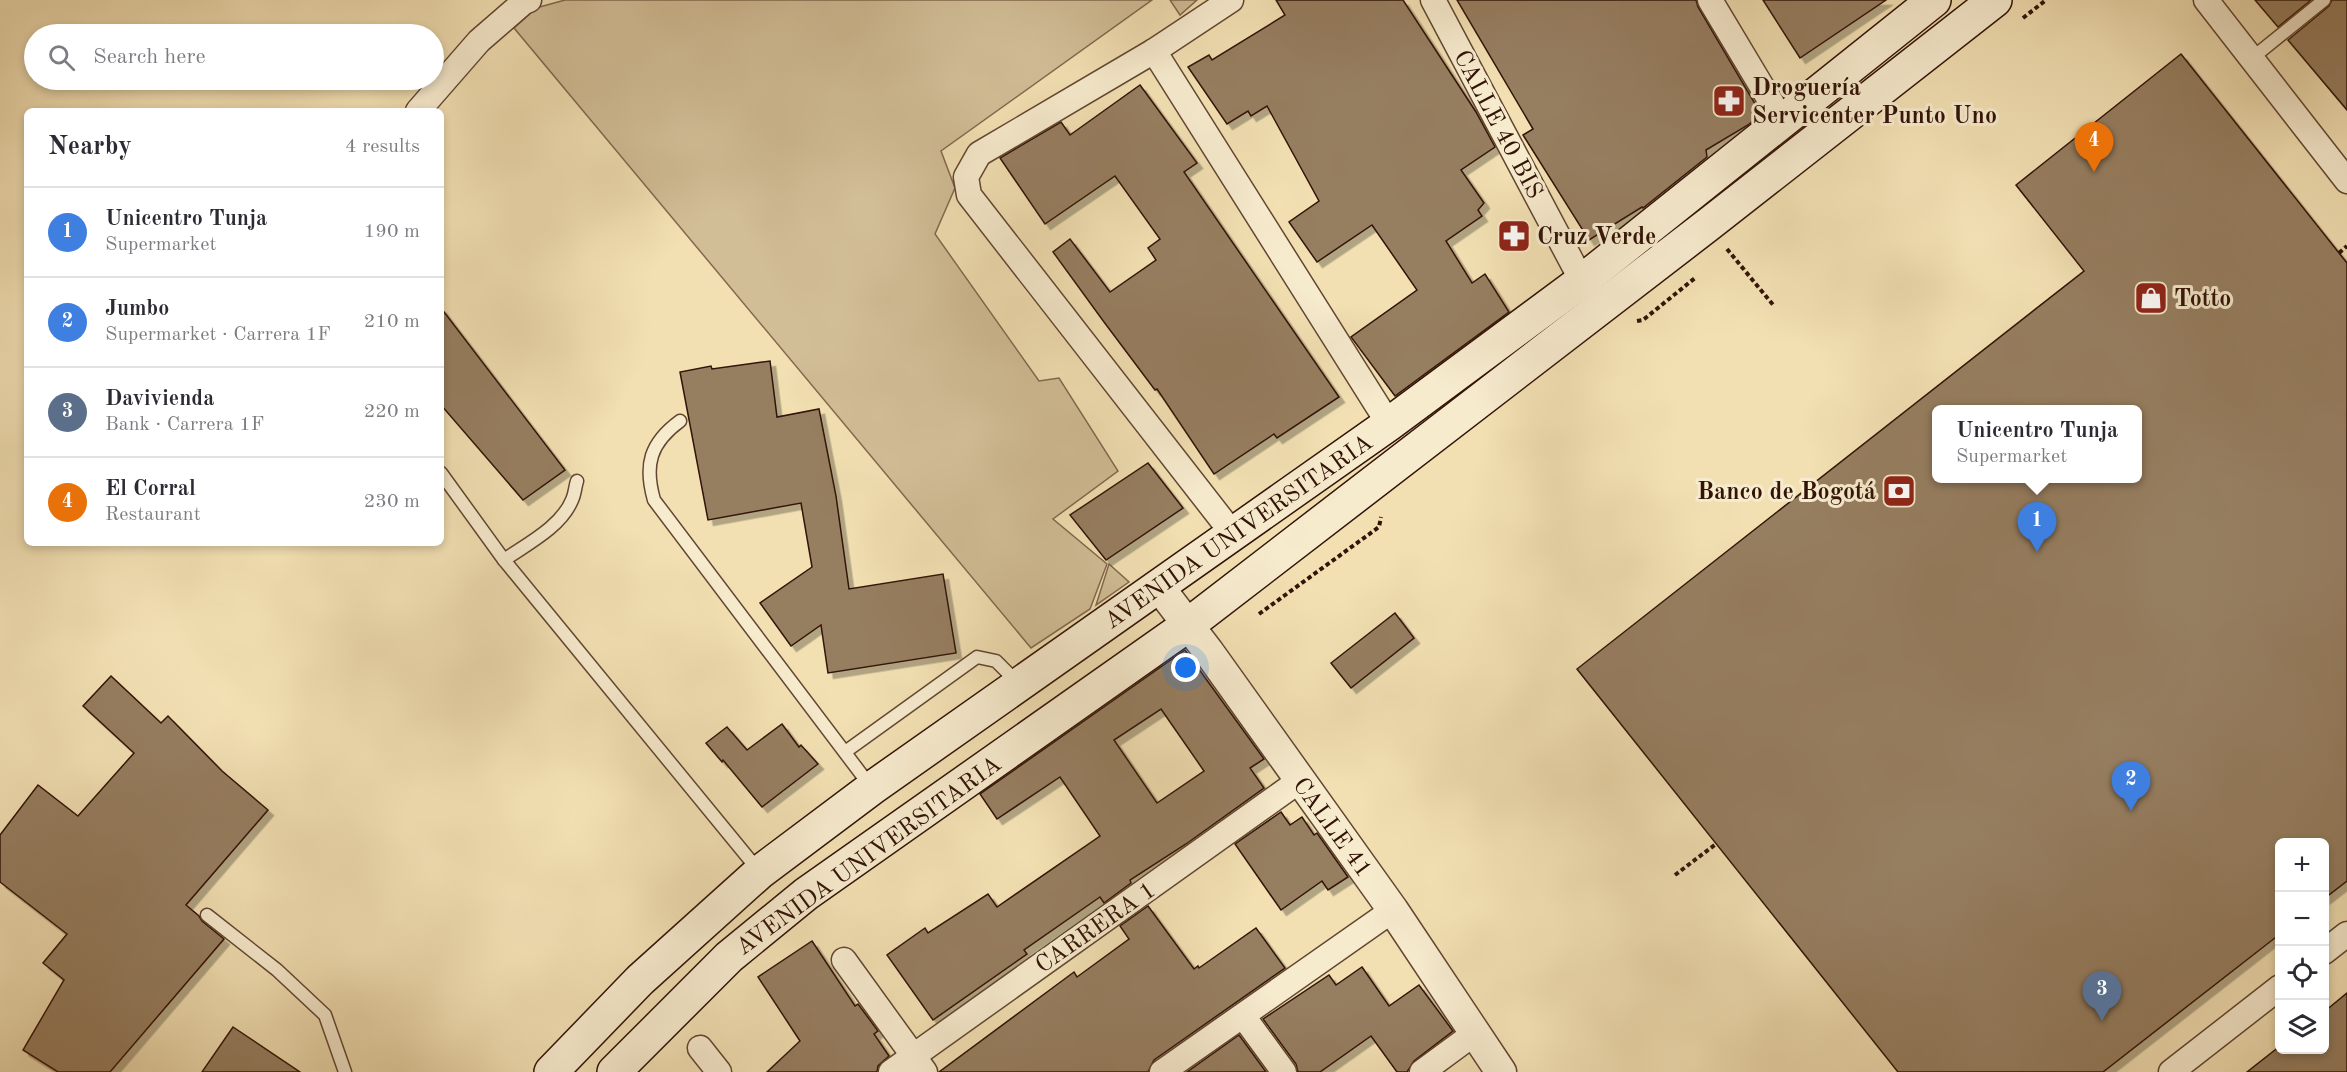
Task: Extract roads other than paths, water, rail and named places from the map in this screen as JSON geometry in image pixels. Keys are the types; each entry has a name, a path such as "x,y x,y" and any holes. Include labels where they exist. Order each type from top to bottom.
{"main road":[{"name":"AVENIDA UNIVERSITARIA","path":"551,1072 640,980 760,872 872,788 1389,424 1582,281 1934,0"},
{"name":"AVENIDA UNIVERSITARIA","path":"614,1072 729,957 806,894 1188,625 1709,224 1995,0"}],"street":[{"path":"444,81 479,41 529,0"},
{"path":"1231,0 1154,51 979,154 966,177 969,195 1233,534"},
{"name":"CALLE 40 BIS","path":"1433,0 1582,281"},
{"path":"1710,0 1783,122"},
{"path":"2206,0 2347,181"},
{"path":"1154,51 1389,424"},
{"path":"421,108 436,90"},
{"name":"CALLE 41","path":"1159,587 1393,910 1501,1072"},
{"name":"CARRERA 1","path":"891,1072 920,1064 1299,781"},
{"path":"1162,1072 1393,910"},
{"path":"2329,949 2347,934"},
{"path":"844,960 920,1064"},
{"path":"2171,1072 2275,991"},
{"path":"1243,1016 1284,1072"},
{"path":"1422,1072 1475,1033"},
{"path":"700,1048 719,1072"}],"lane":[{"path":"2252,59 2324,0"},
{"path":"680,422 664,433 655,448 650,465 649,483 654,500 872,788"},
{"path":"444,476 504,560 760,872"},
{"path":"504,560 550,528 566,511 573,499 577,481"},
{"path":"844,752 976,657 996,661 1020,685"},
{"path":"207,915 277,970 325,1015 345,1072"}],"place":[{"name":"Droguería Servicenter Punto Uno","path":"1729,101"},
{"name":"El Corral","path":"2094,172"},
{"name":"Cruz Verde","path":"1514,236"},
{"name":"Totto","path":"2151,298"},
{"name":"Banco de Bogotá","path":"1899,491"},
{"name":"Unicentro Tunja","path":"2037,552"},
{"name":"Jumbo","path":"2131,811"},
{"name":"Davivienda","path":"2102,1021"}]}
